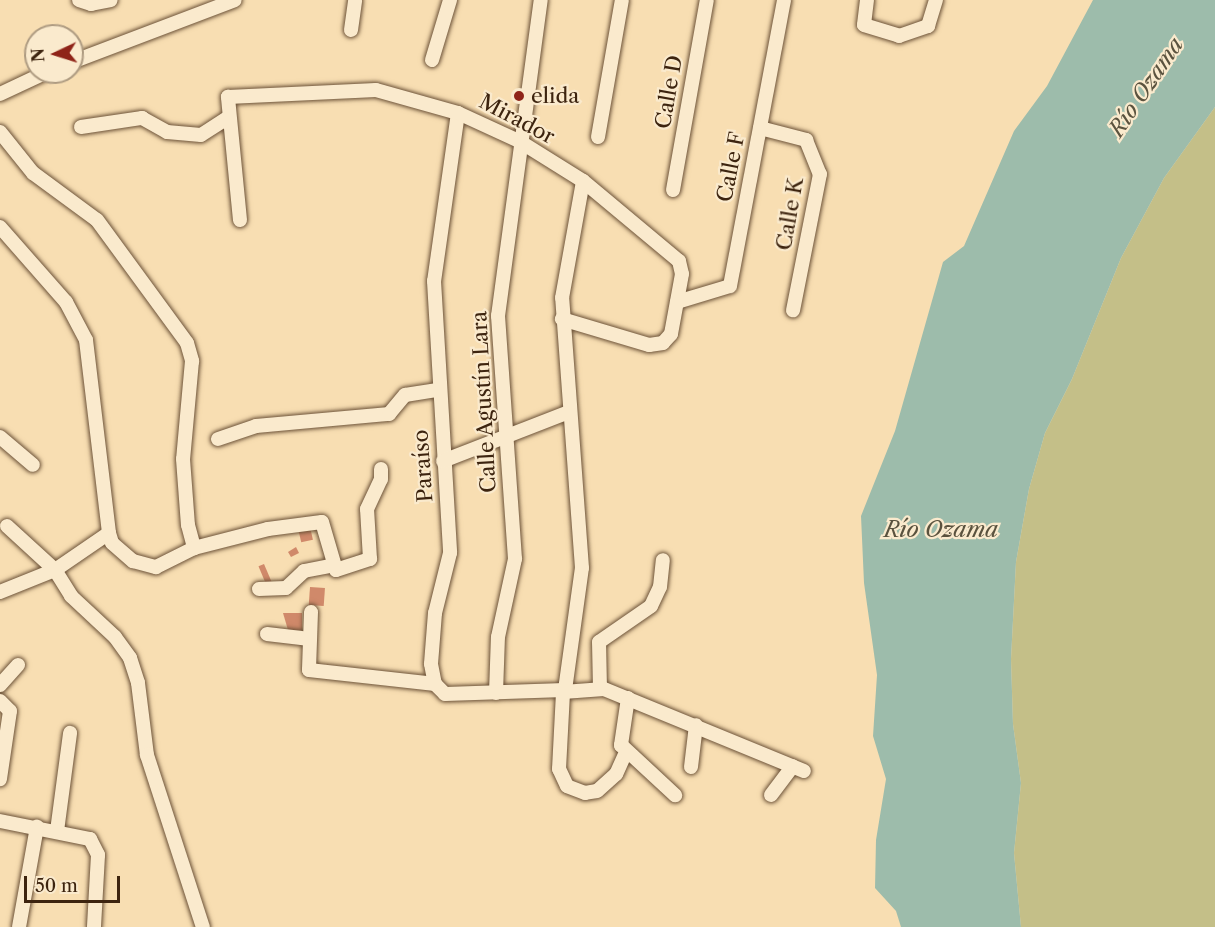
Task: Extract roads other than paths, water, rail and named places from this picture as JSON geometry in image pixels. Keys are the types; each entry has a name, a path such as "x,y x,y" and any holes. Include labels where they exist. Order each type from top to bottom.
{"street":[{"path":"79,0 91,4 111,0"},
{"path":"84,57 235,0"},
{"path":"351,30 355,0"},
{"path":"432,60 450,0"},
{"name":"Calle Agustín Lara","path":"496,693 498,637 515,567 498,316 519,141 541,0"},
{"path":"598,137 622,0"},
{"name":"Calle D","path":"673,190 706,0"},
{"name":"Calle F","path":"677,302 730,286 784,0"},
{"path":"867,0 863,21 867,27 903,36 928,26 936,0"},
{"path":"0,94 24,83"},
{"name":"Mirador","path":"229,117 229,96 376,90 458,112 519,141 583,181 679,261 682,274 671,334 663,343 649,345 562,320"},
{"name":"Paraíso","path":"435,684 431,639 450,553 438,390 434,267 458,112"},
{"path":"81,127 142,118 167,132 201,135 229,117 240,220"},
{"name":"Calle K","path":"760,128 806,140 820,174 793,310"},
{"path":"0,132 33,173 97,220 187,343 192,361 183,459 188,525 194,548"},
{"path":"583,181 563,290 562,320 582,568 562,692 559,769 567,786 585,793 597,791 616,774 626,752"},
{"path":"0,227 66,302 86,340 112,543 145,567 167,564 194,548 268,529 322,522 334,565 338,570 371,559 367,509 381,480 381,469"},
{"path":"218,439 256,426 386,415 405,395 438,390"},
{"path":"443,461 569,412"},
{"path":"0,437 33,465"},
{"path":"7,526 55,570 71,596 115,637 130,658 138,683 147,755 203,927"},
{"path":"0,592 55,570 110,533"},
{"path":"600,688 599,642 651,606 660,587 663,560"},
{"path":"259,589 285,589 304,571 334,565"},
{"path":"312,612 310,670 435,684 451,695 562,692 600,688 696,725 798,769 771,795"},
{"path":"267,634 310,639"},
{"path":"0,685 18,665"},
{"path":"628,698 620,740 626,752 675,795"},
{"path":"0,701 10,711 0,779"},
{"path":"691,767 696,725"},
{"path":"57,831 70,733"},
{"path":"0,821 90,839 96,846 94,927"},
{"path":"19,927 37,827"}],"water":[{"name":"Río Ozama","path":"1093,0 1215,0 1215,107 1164,178 1121,258 1072,379 1045,433 1029,489 1016,562 1011,659 1013,724 1021,783 1014,853 1021,927 901,927 896,911 875,888 876,840 886,779 873,736 877,675 864,583 861,516 895,431 943,262 964,246 1014,131 1047,86"}],"place":[{"name":"elida","path":"519,96"}]}
